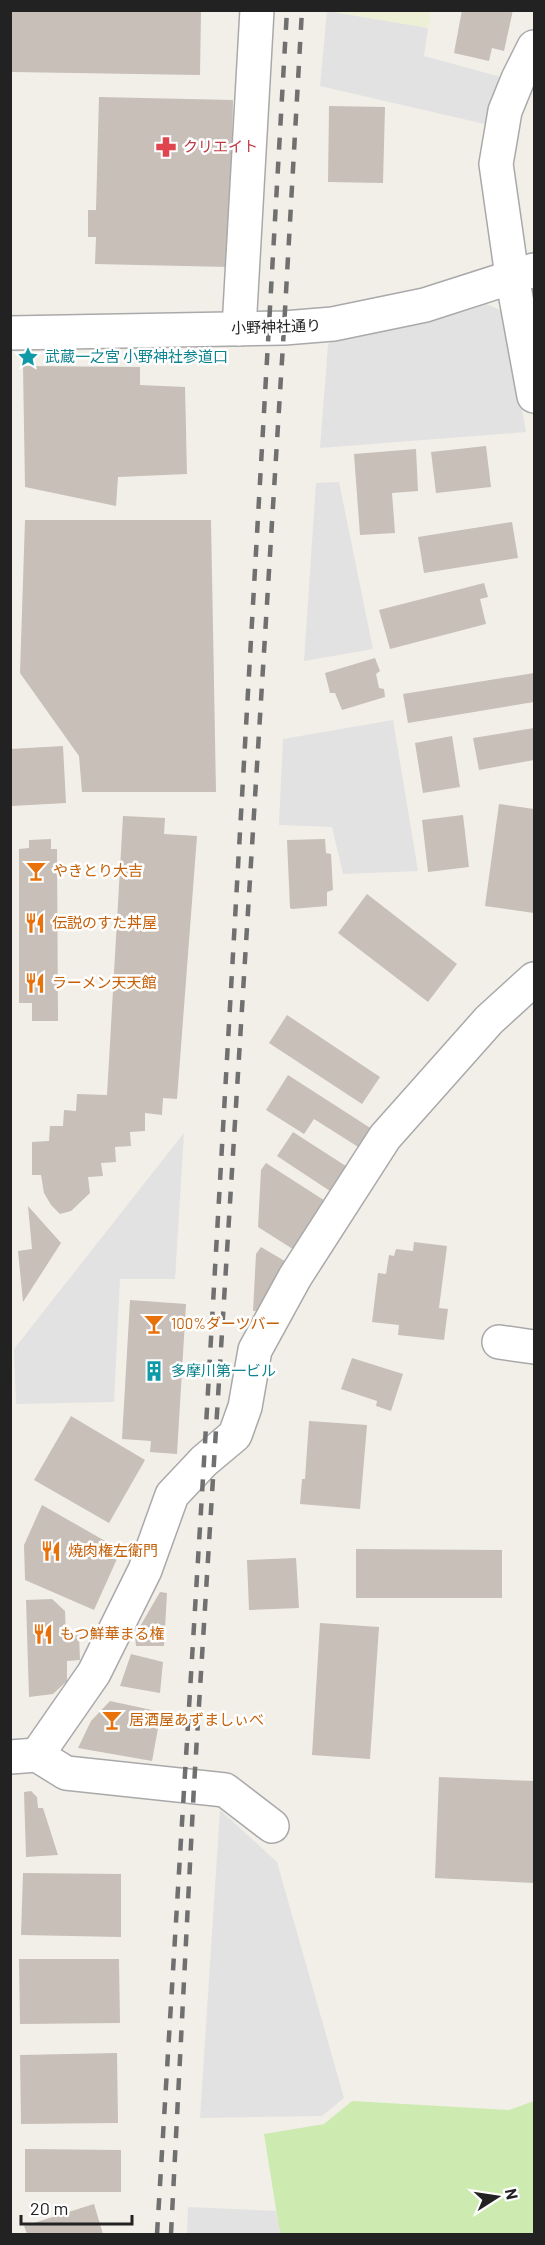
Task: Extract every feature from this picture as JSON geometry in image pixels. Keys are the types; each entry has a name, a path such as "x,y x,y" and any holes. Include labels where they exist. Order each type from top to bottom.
{"street":[{"path":"239,328 257,10"},
{"path":"534,47 518,79 506,111 496,164 523,273 534,396"},
{"name":"小野神社通り","path":"10,333 285,328 333,324 425,305 523,273"},
{"path":"272,1826 225,1790 66,1773 24,1756 94,1673 145,1570 172,1495 204,1461 235,1435 245,1407 255,1350 295,1277 385,1137 489,1020 534,979"},
{"path":"499,1342 534,1347"}],"green space":[{"path":"328,11 431,11 428,28"},
{"path":"352,2101 509,2110 534,2101 534,2234 280,2234 264,2134 324,2124"}],"shaded area":[{"path":"327,11 428,28 424,56 501,77 489,125 320,86"},
{"path":"486,304 505,312 526,432 320,448 328,345 332,339"},
{"path":"339,482 373,649 304,661 316,483"},
{"path":"393,720 418,871 343,874 332,827 279,825 283,739"},
{"path":"184,1133 175,1279 120,1279 114,1402 16,1404 14,1349"},
{"path":"220,1810 277,1862 344,2098 322,2116 200,2118"},
{"path":"188,2207 276,2211 280,2234 187,2234"}],"building":[{"path":"12,10 201,10 200,75 11,72"},
{"path":"462,10 513,10 504,51 492,48 489,61 454,53"},
{"path":"99,97 233,100 230,267 95,264 96,237 88,237 88,210 96,210"},
{"path":"329,106 385,107 383,183 328,182"},
{"path":"23,366 140,367 140,385 185,387 187,474 118,477 116,506 25,487"},
{"path":"486,446 491,487 436,493 431,452"},
{"path":"416,449 418,491 392,493 395,533 360,535 354,454"},
{"path":"25,520 211,520 216,792 82,792 79,756 20,673"},
{"path":"512,522 518,558 424,573 418,537"},
{"path":"484,583 488,597 480,599 486,624 390,649 379,610"},
{"path":"375,658 380,671 376,674 379,688 384,689 385,697 342,710 335,693 330,693 325,673"},
{"path":"534,673 534,702 408,723 403,694"},
{"path":"534,728 534,760 479,770 473,738"},
{"path":"452,736 460,787 423,793 415,743"},
{"path":"63,746 66,803 12,806 10,749"},
{"path":"499,804 534,809 534,913 485,906"},
{"path":"463,815 469,867 428,872 422,820"},
{"path":"123,816 165,818 164,834 197,836 177,1099 163,1098 162,1115 145,1113 145,1131 130,1132 131,1146 115,1147 116,1162 101,1163 103,1176 88,1177 90,1193 71,1211 60,1214 44,1193 41,1175 32,1175 32,1142 49,1141 50,1126 63,1126 64,1110 76,1111 77,1094 107,1095"},
{"path":"51,839 51,849 57,849 58,1021 32,1021 32,1003 19,1003 19,849 29,848 29,840"},
{"path":"325,839 326,853 331,854 333,890 327,892 327,906 292,909 290,908 287,840"},
{"path":"367,894 457,964 428,1002 338,933"},
{"path":"287,1015 380,1077 362,1104 269,1043"},
{"path":"288,1075 375,1131 363,1150 314,1119 304,1134 266,1110"},
{"path":"293,1132 352,1170 336,1195 277,1156"},
{"path":"266,1163 330,1204 299,1253 258,1227 261,1170"},
{"path":"28,1206 61,1243 23,1302 18,1251 32,1249"},
{"path":"414,1242 447,1246 439,1308 448,1309 444,1340 398,1335 399,1325 372,1322 378,1273 386,1274 389,1255 394,1256 396,1249 413,1251"},
{"path":"261,1247 288,1263 261,1310 253,1311 256,1254"},
{"name":"多摩川第一ビル","path":"130,1300 186,1304 177,1454 150,1452 151,1441 122,1439"},
{"path":"352,1358 403,1374 391,1411 376,1406 377,1401 341,1389"},
{"path":"71,1416 145,1460 109,1523 34,1480"},
{"path":"309,1421 367,1425 360,1509 300,1504 302,1479 305,1479"},
{"path":"42,1505 121,1550 94,1610 25,1580 24,1545"},
{"path":"356,1549 502,1550 502,1598 356,1598"},
{"path":"296,1558 299,1608 249,1610 247,1560"},
{"path":"160,1592 167,1593 164,1646 136,1646 135,1635"},
{"path":"52,1599 65,1611 66,1635 79,1635 80,1660 67,1661 67,1681 53,1694 29,1697 26,1600"},
{"path":"320,1623 379,1627 370,1759 312,1755"},
{"path":"131,1654 163,1662 160,1693 120,1686"},
{"path":"110,1701 161,1712 152,1761 78,1748 91,1721"},
{"path":"439,1777 534,1781 534,1883 435,1878"},
{"path":"31,1791 37,1797 38,1808 43,1808 58,1855 26,1857 24,1792"},
{"path":"23,1873 121,1874 121,1937 21,1935"},
{"path":"19,1959 119,1959 120,2023 20,2024"},
{"path":"117,2053 118,2123 21,2124 20,2055"},
{"path":"25,2149 121,2150 121,2192 25,2192"},
{"path":"94,2204 103,2234 27,2234 24,2226"}],"railway":[{"path":"157,2234 204,1461 287,10"},
{"path":"171,2234 194,1786 302,10"}],"place":[{"name":"クリエイト","path":"166,147"},
{"name":"武蔵一之宮 小野神社参道口","path":"28,357"},
{"name":"やきとり大吉","path":"36,871"},
{"name":"伝説のすた丼屋","path":"35,923"},
{"name":"ラーメン天天館","path":"35,983"},
{"name":"100%ダーツバー","path":"154,1324"},
{"name":"多摩川第一ビル","path":"154,1371"},
{"name":"焼肉権左衛門","path":"51,1551"},
{"name":"もつ鮮華まる権","path":"43,1634"},
{"name":"居酒屋あずましぃべ","path":"112,1720"}]}
